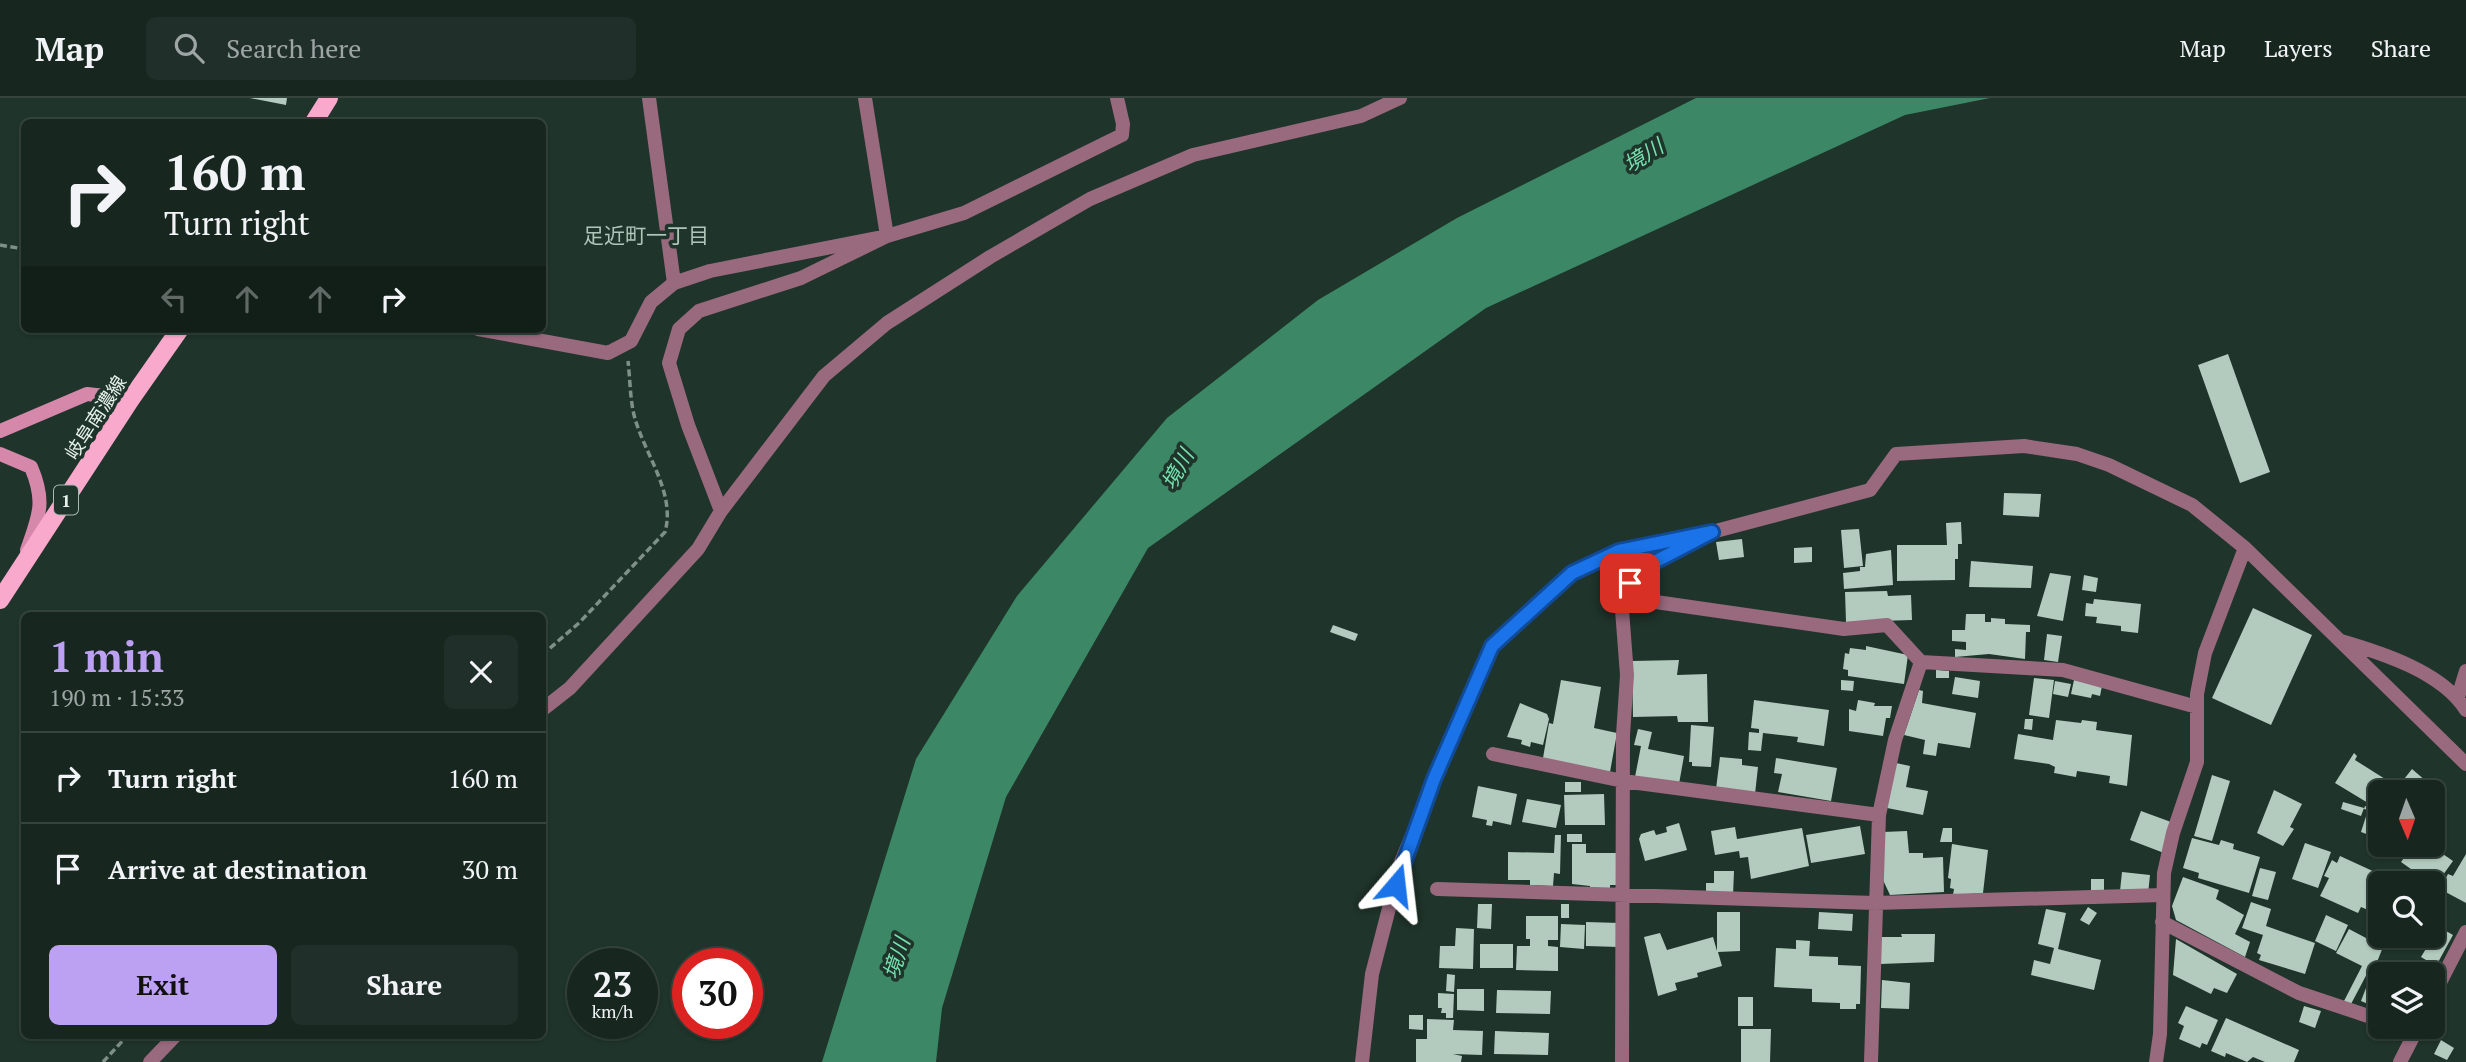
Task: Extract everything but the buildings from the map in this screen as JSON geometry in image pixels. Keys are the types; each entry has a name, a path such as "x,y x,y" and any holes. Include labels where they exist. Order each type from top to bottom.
{"main road":[{"path":"316,119 329,98"},
{"name":"岐阜南濃線","path":"0,600 177,333"},
{"path":"0,431 87,394 131,399"},
{"path":"0,454 31,467 41,491 40,514 20,571"}],"street":[{"path":"649,98 674,283"},
{"path":"865,98 887,236"},
{"path":"500,333 608,353 631,341 650,302 674,283 710,271 887,236 964,213 1122,135 1123,124 1117,98"},
{"path":"546,707 570,688 698,549 721,511 824,376 887,323 990,257 1090,199 1193,155 1361,116 1400,98"},
{"path":"721,511 688,425 669,363 679,329 699,311 801,278 887,236"},
{"path":"1362,1062 1372,974 1401,862 1492,646 1572,573 1619,551 1712,532 1870,490 1896,454 2024,446 2077,454 2109,465 2192,505 2245,548 2466,764"},
{"path":"1622,1062 1623,781 1627,675 1621,597 1639,570 1712,532"},
{"path":"2157,1062 2164,873 2173,833 2197,762 2197,707 2205,653 2245,548"},
{"path":"1621,597 1844,629 1887,625 1921,662 2063,670 2197,707"},
{"path":"2336,639 2395,656 2458,697 2466,710"},
{"path":"1871,1062 1879,815 1895,740 1921,662"},
{"path":"2458,697 2466,671"},
{"path":"1493,754 1623,781 1879,815"},
{"path":"1437,889 1875,903 2163,895"},
{"path":"2162,922 2299,993 2368,1016"},
{"path":"2445,973 2466,932"},
{"path":"150,1062 172,1039"},
{"path":"2400,1062 2408,1039"}],"path":[{"path":"0,245 21,248"},
{"path":"546,652 579,623 665,532 670,514 667,497 634,414 625,345"},
{"path":"103,1062 124,1039"}],"water":[{"name":"境川","path":"1696,98 1990,98 1905,115 1486,308 1148,548 1006,797 942,1008 936,1062 822,1062 916,759 1017,596 1167,418 1318,300 1457,218"}],"district":[{"name":"足近町一丁目","path":"646,235"}],"route":[{"path":"1396,885 1401,862 1434,779 1492,646 1572,573 1619,551 1712,532 1639,570 1630,583"}]}
